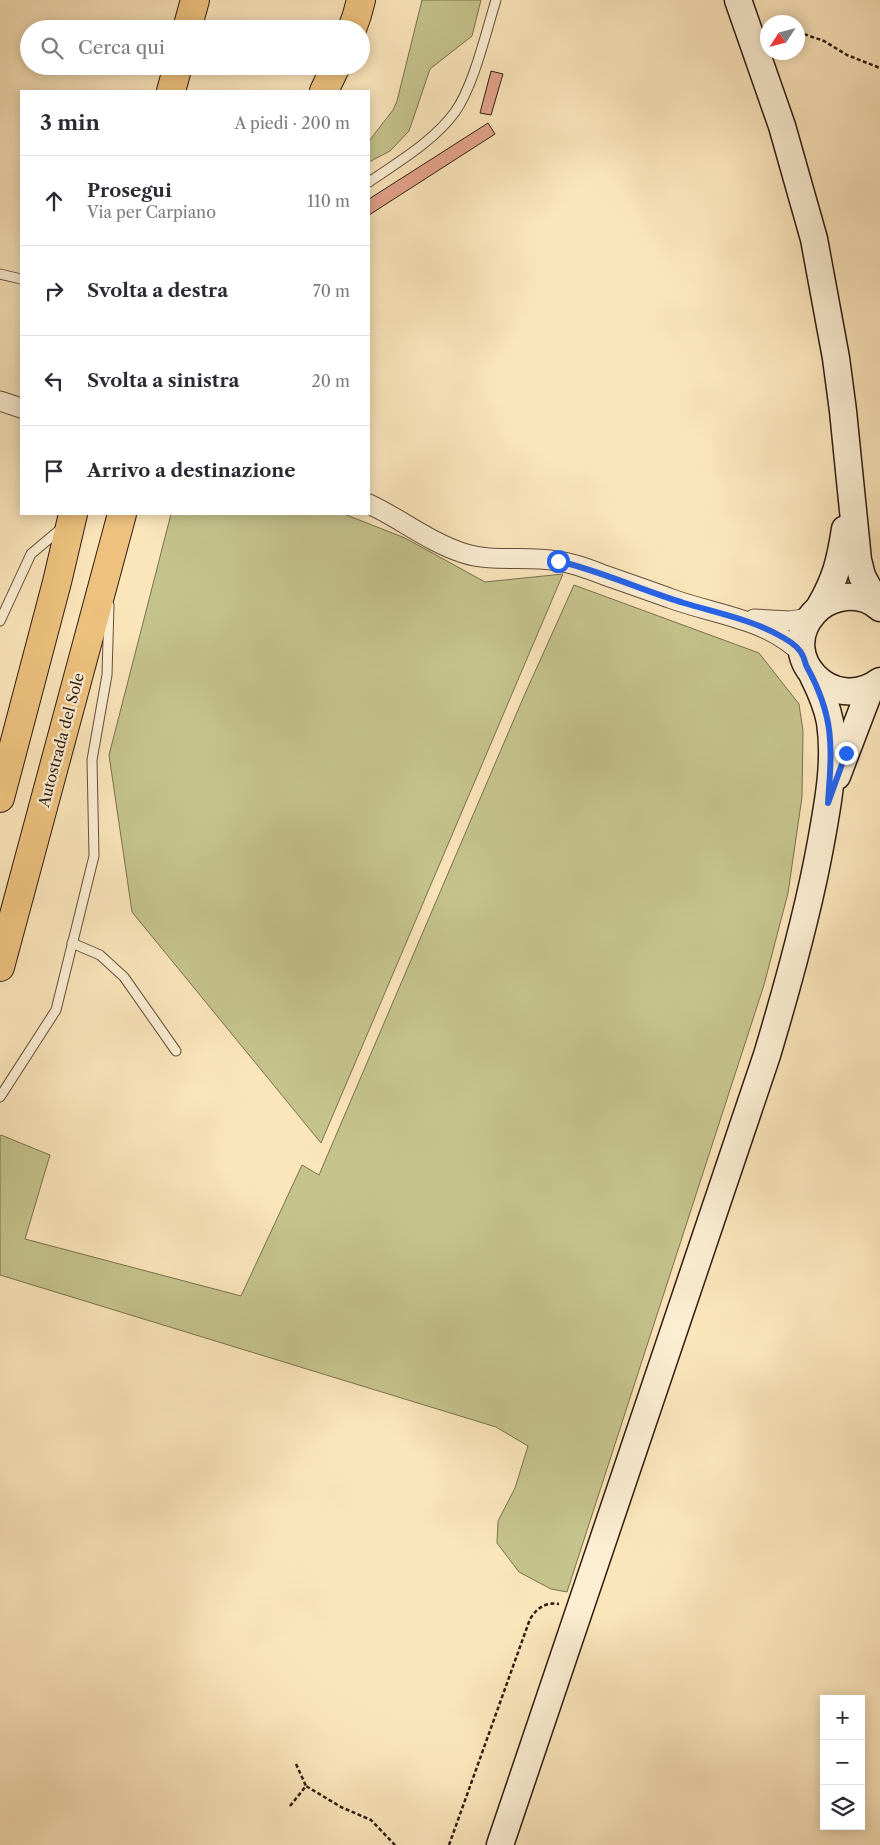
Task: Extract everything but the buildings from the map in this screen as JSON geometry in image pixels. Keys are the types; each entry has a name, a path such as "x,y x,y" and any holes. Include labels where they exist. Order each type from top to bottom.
{"highway":[{"path":"189,20 195,0"},
{"path":"356,20 361,0"},
{"path":"171,90 175,75"},
{"path":"324,90 332,75"},
{"name":"Autostrada del Sole","path":"0,967 122,515"},
{"path":"0,798 73,516"}],"main road":[{"path":"738,0 782,126 814,240 836,358 858,560 862,576 879,607"},
{"path":"500,1845 784,1000 816,871 828,803 831,763 830,722 808,665 802,642 804,630 835,578 841,558 846,523 849,473"},
{"path":"815,612 834,599 849,596 864,598 879,607"},
{"path":"808,665 826,686 840,691 856,692 876,684"},
{"path":"828,803 876,684"},
{"path":"486,1845 514,1768 544,1715"}],"street":[{"path":"0,402 20,408"},
{"path":"370,505 436,542 464,553 491,558 536,558 571,564 682,602 733,617 776,634 793,645 808,665"},
{"path":"733,617 790,621 815,612"}],"lane":[{"path":"370,181 406,157 441,127 455,111 466,92 496,0"},
{"path":"0,274 20,279"},
{"path":"0,620 31,554 73,516"},
{"path":"0,1097 56,1010 94,856 92,760 108,675 110,559"},
{"path":"72,943 100,955 124,977 176,1052"}],"path":[{"path":"805,34 824,41 848,55 880,68"},
{"path":"448,1845 530,1620 536,1610 544,1604 552,1603 580,1611"},
{"path":"296,1764 306,1786 341,1807 371,1820 395,1845"},
{"path":"290,1806 306,1786"}],"shaded area":[{"path":"422,0 481,0 472,36 430,69 409,131 390,151 370,161 370,140 393,110 397,101"},
{"path":"171,515 347,515 405,538 485,582 563,574 321,1143 132,912 109,755"},
{"path":"574,585 759,653 799,704 803,731 802,797 788,893 764,985 567,1592 551,1589 519,1572 497,1543 498,1521 515,1488 528,1446 496,1427 0,1275 0,1136 50,1155 25,1239 241,1296 302,1165 319,1175 524,696"}],"route":[{"path":"558,561 578,565 682,602 754,624 786,639 803,655 826,708 830,722 831,763 828,803 846,753"}]}
